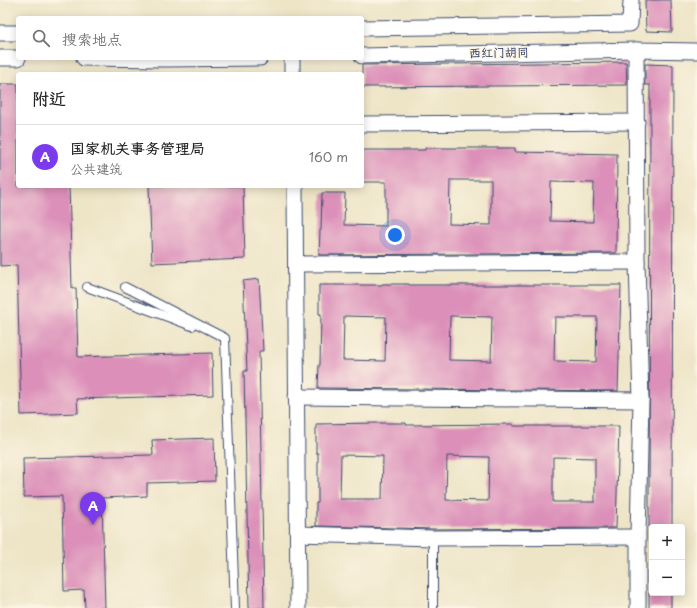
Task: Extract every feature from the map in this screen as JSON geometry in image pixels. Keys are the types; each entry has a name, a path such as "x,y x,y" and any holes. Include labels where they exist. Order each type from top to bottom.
{"street":[{"path":"364,28 630,24 631,0"},
{"path":"0,33 16,33"},
{"path":"636,50 637,262 641,400 638,608"},
{"name":"西红门胡同","path":"364,56 636,50 697,51"},
{"path":"0,58 16,58"},
{"path":"292,60 292,72"},
{"path":"364,124 637,122"},
{"path":"295,188 298,608"},
{"path":"296,264 637,262"},
{"path":"296,397 641,400"},
{"path":"298,534 433,538 638,536"}],"lane":[{"path":"125,287 225,338"},
{"path":"87,288 225,338"},
{"path":"225,338 235,608"},
{"path":"433,538 433,608"}],"building":[{"path":"645,0 671,0 672,32 646,31"},
{"path":"626,62 627,85 364,87 364,72 362,72 362,65"},
{"path":"645,64 673,65 672,524 649,524 650,85 645,85"},
{"path":"0,84 16,84 16,188 69,188 72,288 76,288 78,357 212,353 213,395 77,399 78,413 21,415 17,265 0,266"},
{"path":"515,148 515,152 617,154 616,253 319,255 322,193 345,193 344,225 386,226 386,182 364,182 364,150","holes":["450,180 491,180 491,225 449,224","551,182 594,183 593,222 550,221"]},
{"path":"149,188 243,188 245,259 152,263"},
{"path":"259,279 263,351 259,351 264,608 249,608 244,371 247,371 243,281"},
{"path":"319,285 621,285 618,391 318,388 321,314 319,314","holes":["344,316 386,317 385,361 343,360","450,316 492,317 491,361 449,360","555,317 597,317 596,362 554,361"]},
{"path":"406,423 406,425 513,424 513,426 619,426 616,528 433,529 316,526 316,503 318,503 318,453 316,453 316,424","holes":["341,455 383,456 382,499 340,499","447,456 489,457 488,501 446,500","553,457 595,458 595,502 553,502"]},
{"path":"214,438 215,481 147,483 147,496 102,498 105,608 85,608 84,590 64,591 62,496 24,497 23,458 153,455 152,440"},
{"path":"649,596 671,596 671,608 649,608"}],"place":[{"name":"国家机关事务管理局","path":"93,525"}]}
